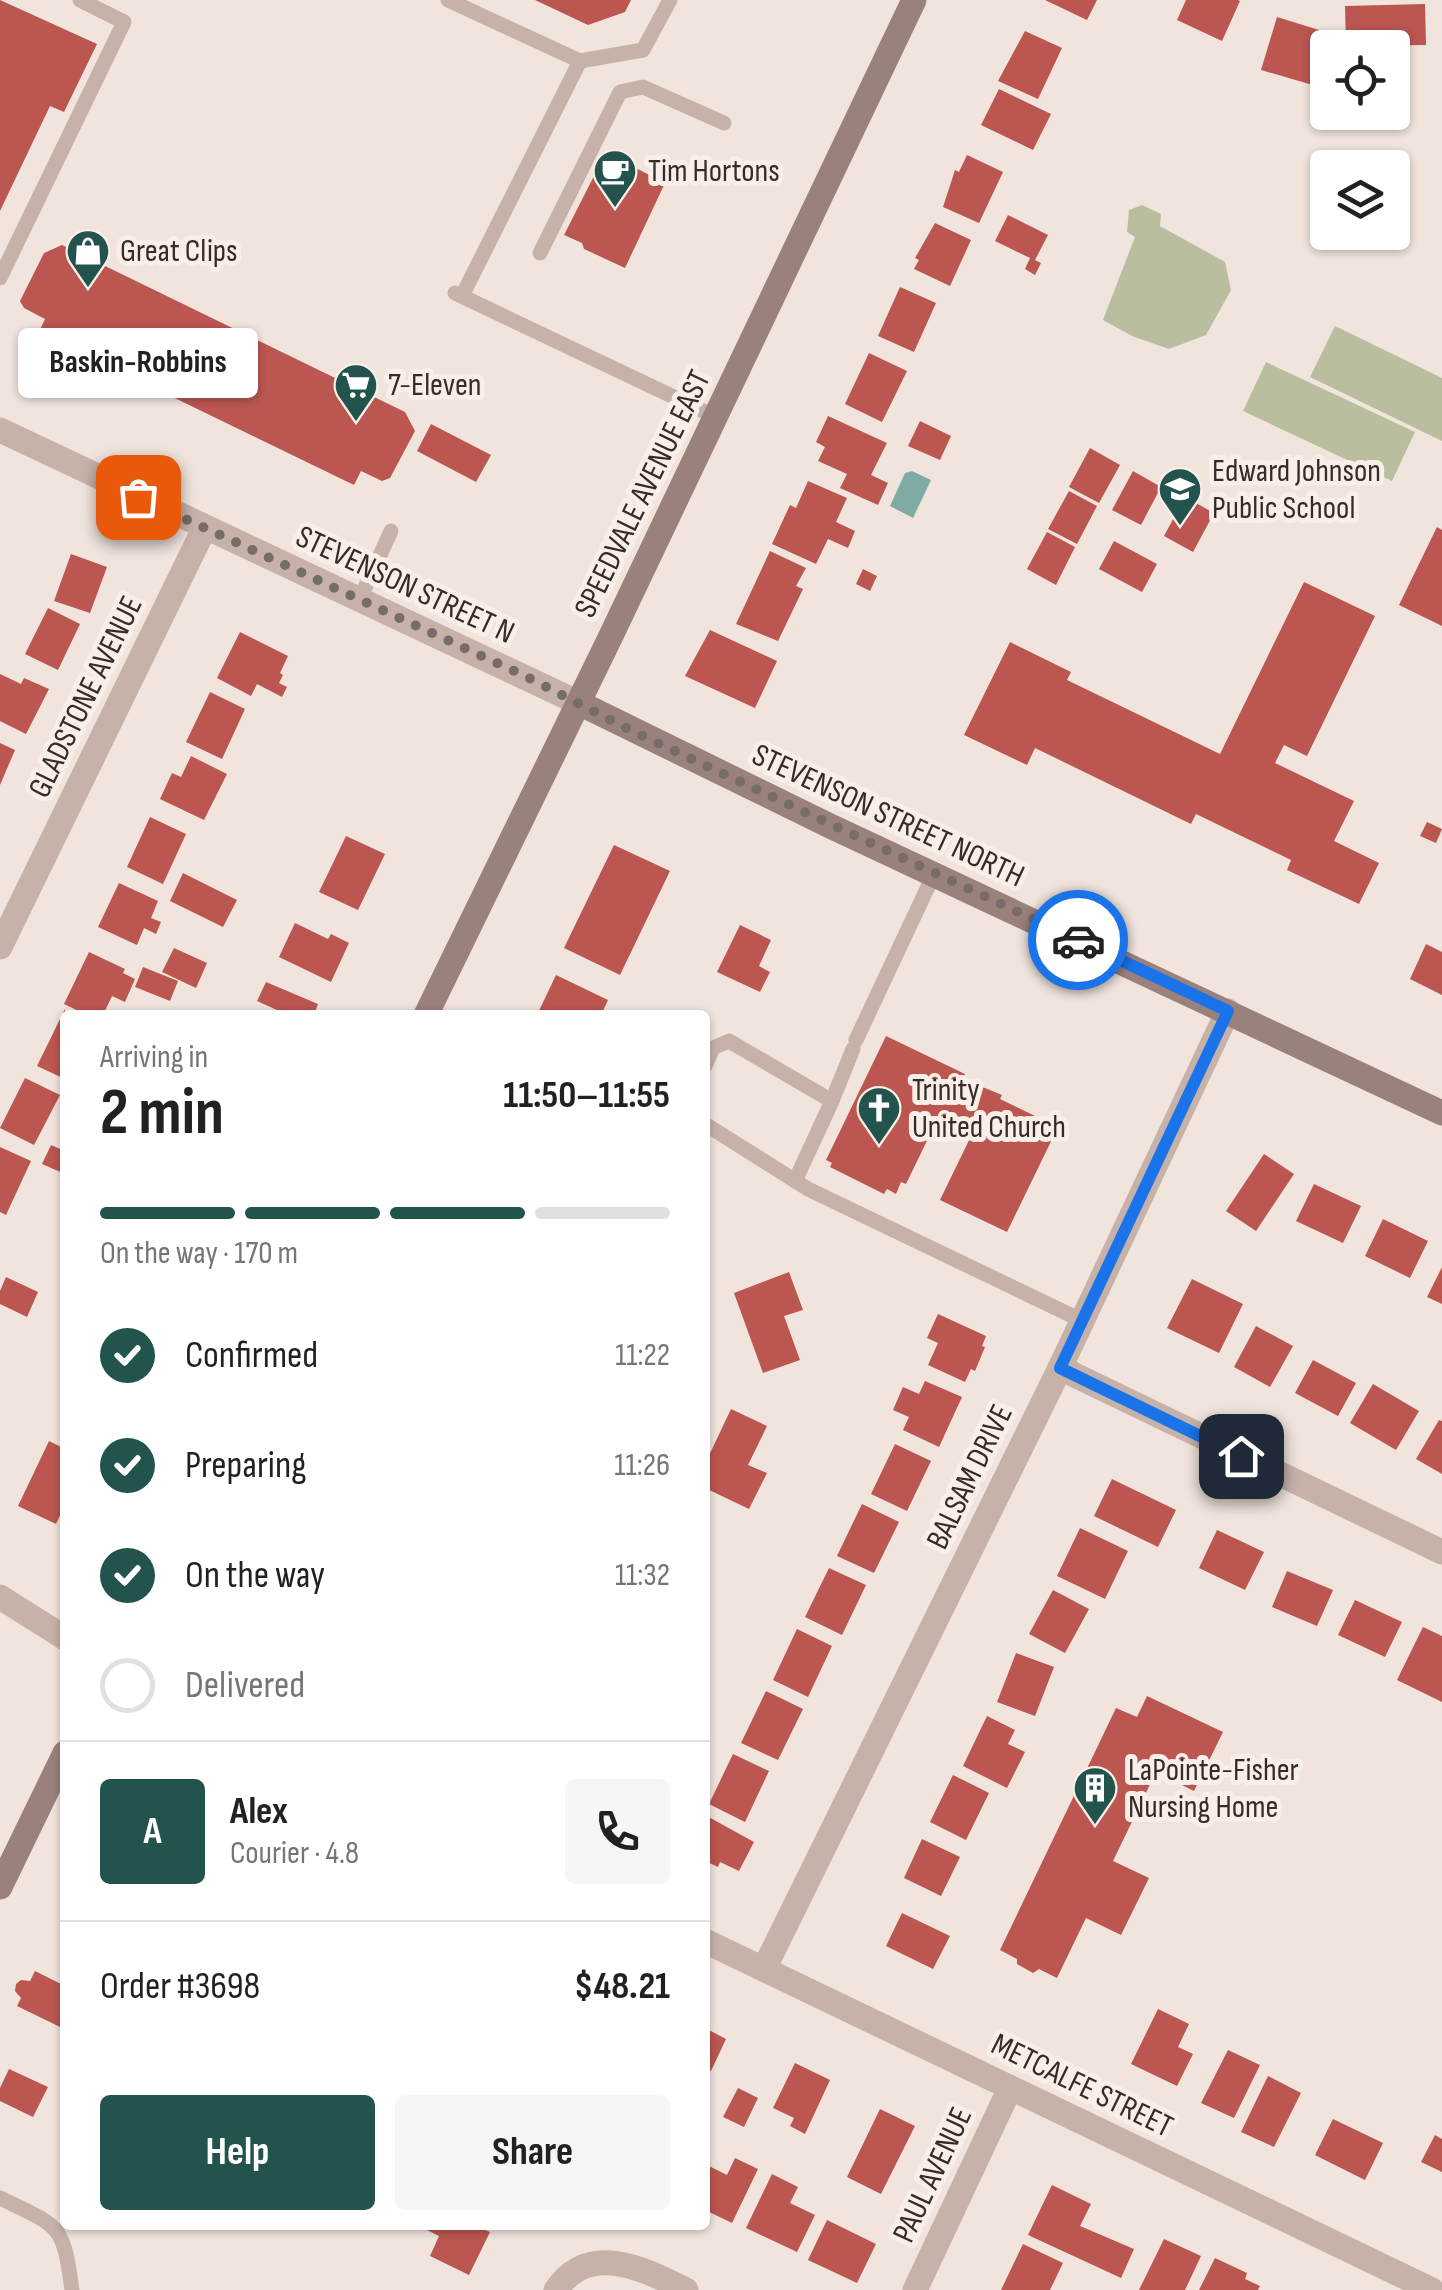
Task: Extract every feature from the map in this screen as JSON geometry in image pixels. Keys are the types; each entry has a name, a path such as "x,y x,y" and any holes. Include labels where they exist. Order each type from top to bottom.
{"main road":[{"name":"SPEEDVALE AVENUE EAST","path":"428,1010 914,0"},
{"name":"STEVENSON STREET NORTH","path":"579,703 1442,1113"},
{"path":"0,1886 60,1763"}],"street":[{"path":"0,430 204,529"},
{"name":"STEVENSON STREET N","path":"204,529 579,703"},
{"name":"GLADSTONE AVENUE","path":"0,947 204,529"},
{"name":"BALSAM DRIVE","path":"764,1969 1060,1368 1228,1011"},
{"path":"1060,1368 1442,1552"},
{"path":"0,1597 60,1635"},
{"name":"METCALFE STREET","path":"710,1943 1432,2290"},
{"name":"PAUL AVENUE","path":"915,2290 1010,2088"},
{"path":"556,2290 564,2279 594,2264 622,2262 686,2290"}],"lane":[{"path":"0,278 124,22 80,0"},
{"path":"448,0 580,62 644,50 670,0"},
{"path":"580,62 458,295 716,418"},
{"path":"540,253 620,92 643,87 724,123"},
{"path":"359,600 392,531"},
{"path":"795,1180 934,874"},
{"path":"710,1055 713,1048 729,1042 832,1101"},
{"path":"710,1127 795,1180 1083,1320"},
{"path":"0,2198 49,2222 66,2244 71,2290"}],"green space":[{"path":"1142,205 1161,214 1160,226 1225,262 1231,290 1206,335 1169,349 1103,320 1135,237 1127,232 1129,210"},
{"path":"1335,326 1442,378 1442,441 1310,377"},
{"path":"1266,362 1415,432 1392,481 1243,411"}],"water":[{"path":"912,471 931,480 913,518 890,506 905,473"}],"building":[{"path":"0,0 97,44 64,112 50,106 0,211"},
{"path":"535,0 631,0 625,12 588,25"},
{"path":"1045,0 1097,0 1087,20"},
{"path":"1186,0 1240,1 1222,41 1177,20"},
{"path":"1425,4 1426,45 1410,45 1410,30 1346,30 1345,6"},
{"path":"1277,17 1319,30 1310,30 1310,84 1261,70"},
{"path":"1025,31 1062,48 1038,99 998,81"},
{"path":"999,89 1051,114 1033,150 981,125"},
{"path":"967,155 1003,172 979,223 943,207 955,170 959,172"},
{"name":"Tim Hortons","path":"626,163 665,183 625,268 564,235 596,172 618,181"},
{"path":"1008,215 1048,235 1035,260 1041,263 1035,275 1025,269 1030,258 995,241"},
{"path":"935,223 971,240 950,286 914,269 919,260 915,258"},
{"path":"62,245 405,412 415,431 390,478 382,481 361,471 354,485 39,332 45,319 24,308 20,301 44,253"},
{"path":"900,287 936,303 914,352 878,336"},
{"path":"869,353 907,371 882,422 845,404"},
{"path":"828,416 887,443 871,475 888,483 878,505 840,488 847,474 818,461 825,447 816,442"},
{"path":"920,421 951,436 940,460 908,446"},
{"name":"7-Eleven","path":"431,424 491,455 476,482 417,451"},
{"path":"1090,448 1120,465 1099,503 1069,487"},
{"path":"1133,471 1161,487 1141,525 1112,510"},
{"path":"808,481 847,498 836,522 855,531 848,548 828,539 816,564 772,544 790,505 796,508"},
{"path":"1069,491 1097,506 1077,544 1048,529"},
{"path":"1185,497 1214,513 1193,552 1164,536"},
{"path":"1437,527 1442,530 1442,626 1399,605"},
{"path":"1047,532 1075,547 1056,585 1027,569"},
{"path":"1114,541 1157,564 1142,592 1099,569"},
{"path":"770,551 806,568 796,586 803,589 778,641 736,624"},
{"path":"71,554 107,567 90,613 54,601"},
{"path":"863,569 877,576 870,591 856,584"},
{"path":"1304,582 1375,616 1307,756 1284,745 1275,763 1354,801 1334,841 1379,863 1359,904 1287,870 1291,860 1196,814 1191,824 1035,748 1027,765 964,735 1010,642 1071,672 1067,680 1220,754"},
{"path":"48,608 80,624 58,670 25,654"},
{"path":"710,630 777,661 755,708 685,676"},
{"path":"240,632 288,656 280,673 283,675 279,683 287,687 282,697 257,684 251,696 217,678"},
{"path":"0,674 21,684 24,678 49,689 26,734 0,721"},
{"path":"210,692 245,709 222,759 186,742"},
{"path":"0,743 15,750 0,785"},
{"path":"191,756 227,774 204,820 160,799 172,773 181,777"},
{"path":"150,817 186,834 163,884 127,867"},
{"path":"1427,822 1442,829 1436,843 1420,836"},
{"path":"346,836 385,854 358,910 319,892"},
{"path":"614,845 670,871 620,975 564,948"},
{"path":"183,873 237,900 223,927 170,901"},
{"path":"119,883 158,901 151,918 161,922 156,934 144,928 137,945 98,927"},
{"path":"295,923 328,939 331,934 349,943 331,982 279,957"},
{"path":"740,925 771,940 759,966 770,972 760,992 717,972"},
{"path":"1426,944 1442,952 1442,995 1410,979"},
{"path":"174,948 207,963 196,988 162,972"},
{"path":"89,952 125,969 123,973 135,979 125,1002 112,996 105,1010 77,1010 64,1004"},
{"path":"143,967 178,981 170,1001 135,987"},
{"path":"556,975 608,1000 603,1010 539,1010"},
{"path":"266,982 318,1004 316,1010 277,1010 257,1001"},
{"path":"60,1019 60,1077 37,1066"},
{"name":"Trinity United Church","path":"886,1036 965,1074 963,1079 1002,1095 1000,1099 1058,1127 1007,1232 940,1200 973,1132 939,1116 906,1184 901,1182 896,1194 887,1189 884,1194 830,1167 832,1163 826,1160"},
{"path":"25,1078 60,1095 34,1145 0,1128"},
{"path":"51,1145 60,1149 60,1172 42,1164"},
{"path":"0,1147 31,1161 6,1215 0,1212"},
{"path":"1264,1154 1294,1174 1256,1231 1226,1211"},
{"path":"1314,1184 1361,1206 1343,1243 1296,1221"},
{"path":"1383,1219 1428,1241 1410,1278 1365,1256"},
{"path":"1442,1267 1442,1304 1427,1297"},
{"path":"789,1272 803,1310 784,1316 800,1360 763,1373 734,1293"},
{"path":"6,1277 38,1292 27,1317 0,1304"},
{"path":"1192,1279 1243,1304 1219,1353 1167,1328"},
{"path":"938,1314 986,1336 975,1371 971,1369 965,1382 928,1365 938,1343 927,1338"},
{"path":"1256,1326 1293,1346 1270,1387 1234,1367"},
{"path":"1313,1360 1356,1383 1338,1416 1295,1393"},
{"path":"925,1381 962,1397 939,1447 903,1430 909,1417 893,1410 903,1387 919,1394"},
{"path":"1373,1384 1419,1411 1396,1450 1350,1423"},
{"path":"731,1409 767,1426 748,1465 767,1473 749,1509 710,1490 710,1453"},
{"path":"1439,1420 1442,1421 1442,1474 1416,1459"},
{"path":"49,1441 60,1446 60,1516 56,1524 18,1506"},
{"path":"895,1444 931,1461 907,1511 871,1494"},
{"path":"1112,1479 1176,1510 1158,1547 1094,1516"},
{"path":"862,1504 899,1522 874,1573 837,1556"},
{"path":"1080,1528 1128,1551 1105,1599 1057,1576"},
{"path":"1217,1530 1264,1552 1245,1590 1199,1568"},
{"path":"829,1568 866,1585 842,1635 805,1617"},
{"path":"1287,1571 1333,1590 1317,1626 1272,1607"},
{"path":"1053,1590 1089,1609 1065,1653 1029,1634"},
{"path":"1355,1600 1402,1622 1385,1657 1338,1635"},
{"path":"1423,1627 1442,1636 1442,1702 1397,1680"},
{"path":"797,1629 832,1646 808,1697 773,1680"},
{"path":"1016,1653 1054,1667 1035,1716 997,1702"},
{"path":"766,1691 803,1709 778,1760 741,1743"},
{"name":"LaPointe-Fisher Nursing Home","path":"1147,1696 1223,1732 1194,1791 1156,1772 1113,1861 1149,1878 1121,1935 1086,1918 1057,1978 1039,1969 1033,1973 1000,1950 1116,1708 1137,1717"},
{"path":"987,1716 1015,1730 1008,1744 1025,1752 1007,1788 963,1766"},
{"path":"733,1754 769,1771 745,1822 710,1802"},
{"path":"953,1775 989,1793 966,1840 930,1822"},
{"path":"710,1818 754,1842 739,1871 720,1862 718,1867 710,1863"},
{"path":"922,1839 960,1857 941,1896 904,1878"},
{"path":"902,1913 950,1936 933,1969 886,1946"},
{"path":"35,1971 60,1984 60,2027 17,2006 21,1998 15,1991 16,1984 30,1981"},
{"path":"1158,2009 1189,2024 1178,2047 1193,2054 1177,2086 1131,2064"},
{"path":"710,2031 726,2039 710,2070"},
{"path":"1228,2050 1260,2065 1234,2118 1201,2103"},
{"path":"795,2063 830,2080 805,2134 790,2126 794,2118 773,2108"},
{"path":"9,2069 48,2087 33,2117 0,2101 0,2088"},
{"path":"1268,2076 1301,2093 1274,2147 1241,2132"},
{"path":"738,2088 758,2098 744,2127 723,2117"},
{"path":"880,2109 915,2126 881,2194 847,2177"},
{"path":"1333,2119 1383,2143 1365,2180 1315,2155"},
{"path":"1435,2135 1442,2139 1442,2172 1421,2162"},
{"path":"735,2158 758,2169 732,2223 710,2212 710,2166 727,2175"},
{"path":"772,2174 798,2187 790,2203 815,2215 797,2252 746,2228"},
{"path":"1052,2185 1091,2204 1080,2226 1134,2249 1121,2278 1028,2235"},
{"path":"827,2220 876,2244 857,2283 808,2260"},
{"path":"427,2230 490,2232 469,2275 430,2256 439,2236"},
{"path":"1164,2239 1201,2256 1185,2290 1139,2290"},
{"path":"1023,2244 1063,2263 1050,2290 1001,2290"},
{"path":"1215,2258 1247,2273 1245,2279 1260,2286 1258,2290 1199,2290"}],"way so far":[{"path":"138,497 525,676 828,825 1078,940"}],"place":[{"name":"Tim Hortons","path":"615,209"},
{"name":"Great Clips","path":"88,289"},
{"name":"7-Eleven","path":"356,423"},
{"name":"Baskin-Robbins","path":"138,497"},
{"name":"Edward Johnson Public School","path":"1180,527"},
{"name":"Trinity United Church","path":"879,1146"},
{"name":"LaPointe-Fisher Nursing Home","path":"1095,1826"}],"route":[{"path":"1078,940 1228,1011 1060,1368 1241,1456"}]}
